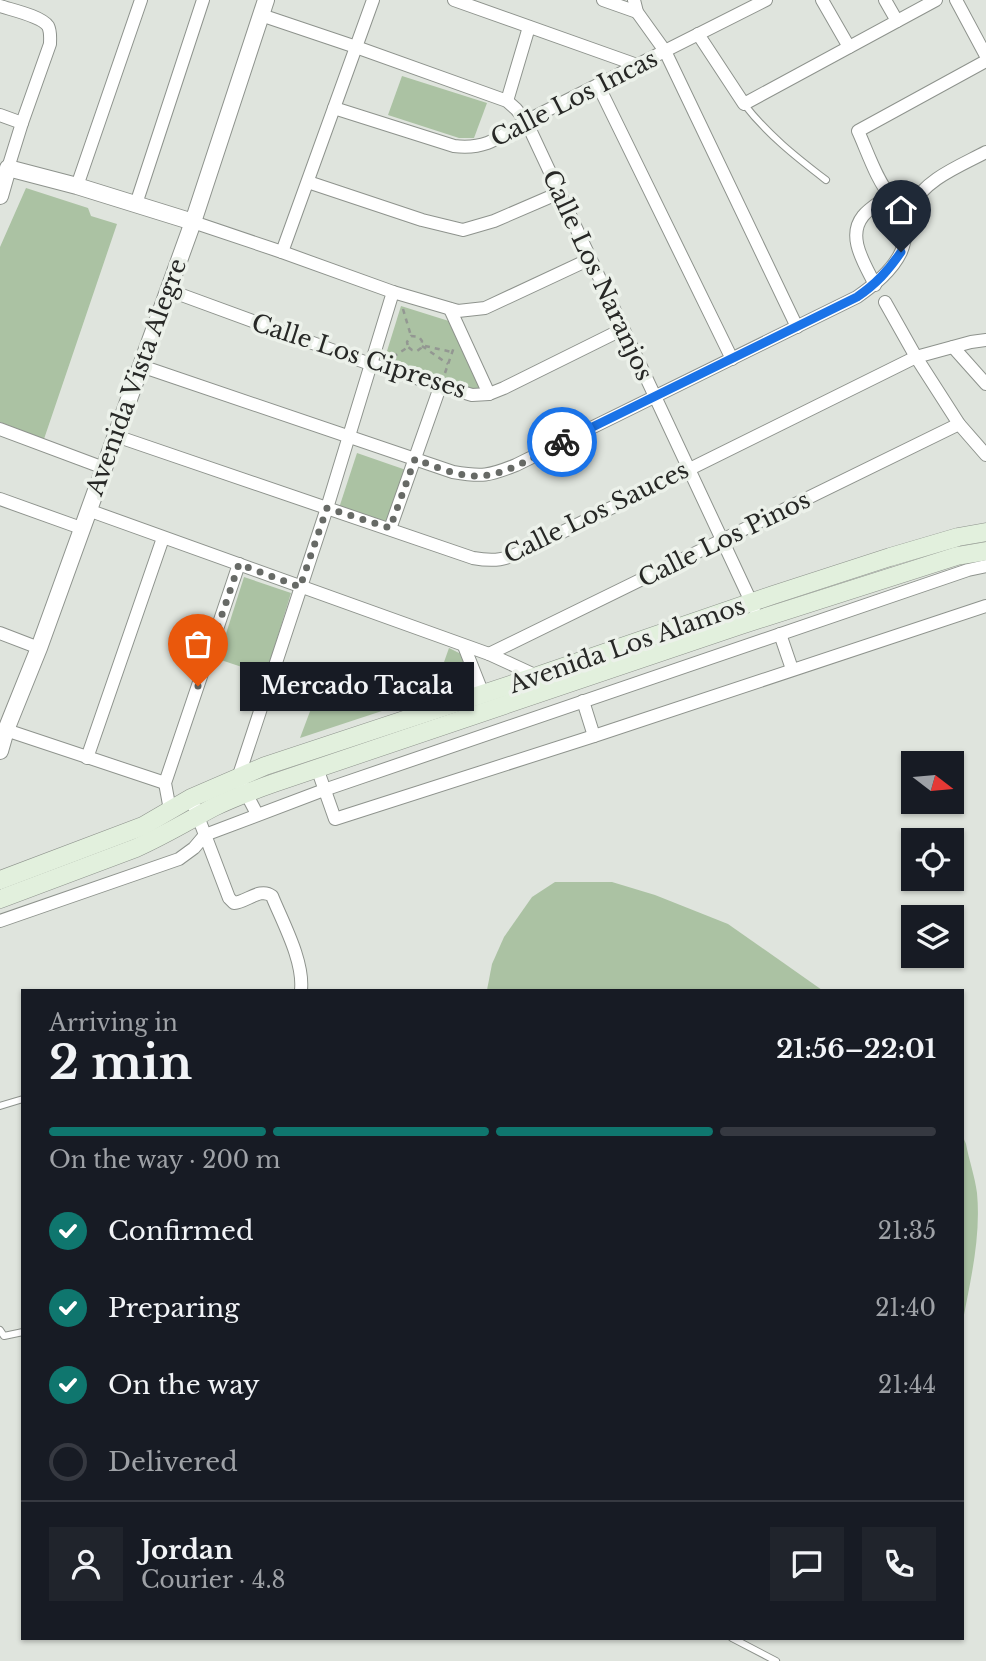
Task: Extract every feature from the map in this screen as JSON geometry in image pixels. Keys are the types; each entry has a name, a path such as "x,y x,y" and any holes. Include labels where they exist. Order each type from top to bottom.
{"main road":[{"name":"Avenida Los Alamos","path":"3,877 143,826 191,797 317,768 751,602 890,557 958,537 986,532"},
{"name":"Avenida Los Alamos","path":"0,899 158,839 198,816 242,785 313,750 537,676 563,676 759,619 957,556 986,551"}],"street":[{"path":"77,186 141,0"},
{"path":"136,204 203,0"},
{"path":"282,252 373,0"},
{"path":"454,0 637,65"},
{"path":"603,0 636,6 665,51 797,327"},
{"name":"Calle Los Incas","path":"334,107 454,146 472,148 492,142 526,121 766,0"},
{"path":"822,0 849,47"},
{"path":"885,0 897,21"},
{"path":"698,34 744,104 936,0"},
{"path":"911,207 890,195 881,182 858,131 986,58 956,0"},
{"path":"0,6 39,19 47,24 50,32 50,44 0,197"},
{"path":"264,8 356,47 506,101 526,121"},
{"name":"Avenida Vista Alegre","path":"0,751 3,731 39,648 142,366 264,8"},
{"path":"506,101 529,27"},
{"path":"598,85 732,359"},
{"path":"0,115 22,123"},
{"name":"Calle Los Naranjos","path":"526,121 759,619"},
{"path":"142,366 453,472 478,476 498,472 857,297 875,285 901,252 915,200 941,176 986,152"},
{"path":"8,168 136,204 393,292 458,311 485,308 590,259"},
{"path":"308,182 422,220 463,230 494,221 559,193"},
{"path":"875,285 855,239 857,227 863,215 890,195"},
{"name":"Calle Los Cipreses","path":"168,290 370,365 472,395 489,394 623,328"},
{"path":"257,814 242,785 300,587 393,292"},
{"path":"885,302 959,424 986,455"},
{"path":"450,309 489,394"},
{"name":"Calle Los Sauces","path":"116,436 473,558 495,561 526,550 916,357 986,340"},
{"path":"953,347 986,384"},
{"path":"390,528 440,387"},
{"name":"Calle Los Pinos","path":"489,654 959,424"},
{"path":"0,429 104,468"},
{"path":"0,499 81,528"},
{"path":"88,510 489,654 537,676"},
{"path":"87,758 163,538"},
{"path":"170,810 165,783 239,564"},
{"path":"0,921 178,859 194,848 205,835 257,814 986,566"},
{"path":"317,768 335,819 986,606"},
{"path":"0,633 39,648"},
{"path":"780,634 792,669"},
{"path":"464,646 483,694"},
{"path":"563,676 594,736"},
{"path":"3,731 165,783"},
{"path":"191,797 229,898 234,903 261,893 272,896 296,957 298,988"}],"lane":[{"path":"744,104 792,155 826,180"},
{"path":"0,1106 21,1100"},
{"path":"1,1335 21,1332"},
{"path":"736,1640 776,1661"}],"path":[{"path":"393,292 403,309 411,336"},
{"path":"440,387 459,329"},
{"path":"411,336 407,342 409,349 417,351 422,346"},
{"path":"411,336 419,337 422,346 448,364"},
{"path":"422,346 452,352"}],"green space":[{"path":"402,76 487,103 474,138 459,138 388,115"},
{"path":"26,188 88,208 91,216 117,224 44,439 0,422 0,247"},
{"path":"401,306 452,322 481,389 383,364"},
{"path":"357,453 406,470 388,524 339,508"},
{"path":"244,577 291,593 266,675 218,659"},
{"path":"449,648 461,654 471,684 432,696"},
{"path":"321,682 388,709 300,738"},
{"path":"555,882 612,882 655,895 728,924 821,989 487,989 492,964 504,937 532,897"},
{"path":"964,1139 977,1193 978,1225 964,1314"}],"way so far":[{"path":"198,686 239,564 300,587 327,508 390,528 415,459 453,472 478,476 516,465 562,442"}],"place":[{"name":"Mercado Tacala","path":"198,686"}],"route":[{"path":"562,442 857,297 875,285 901,252"}]}
